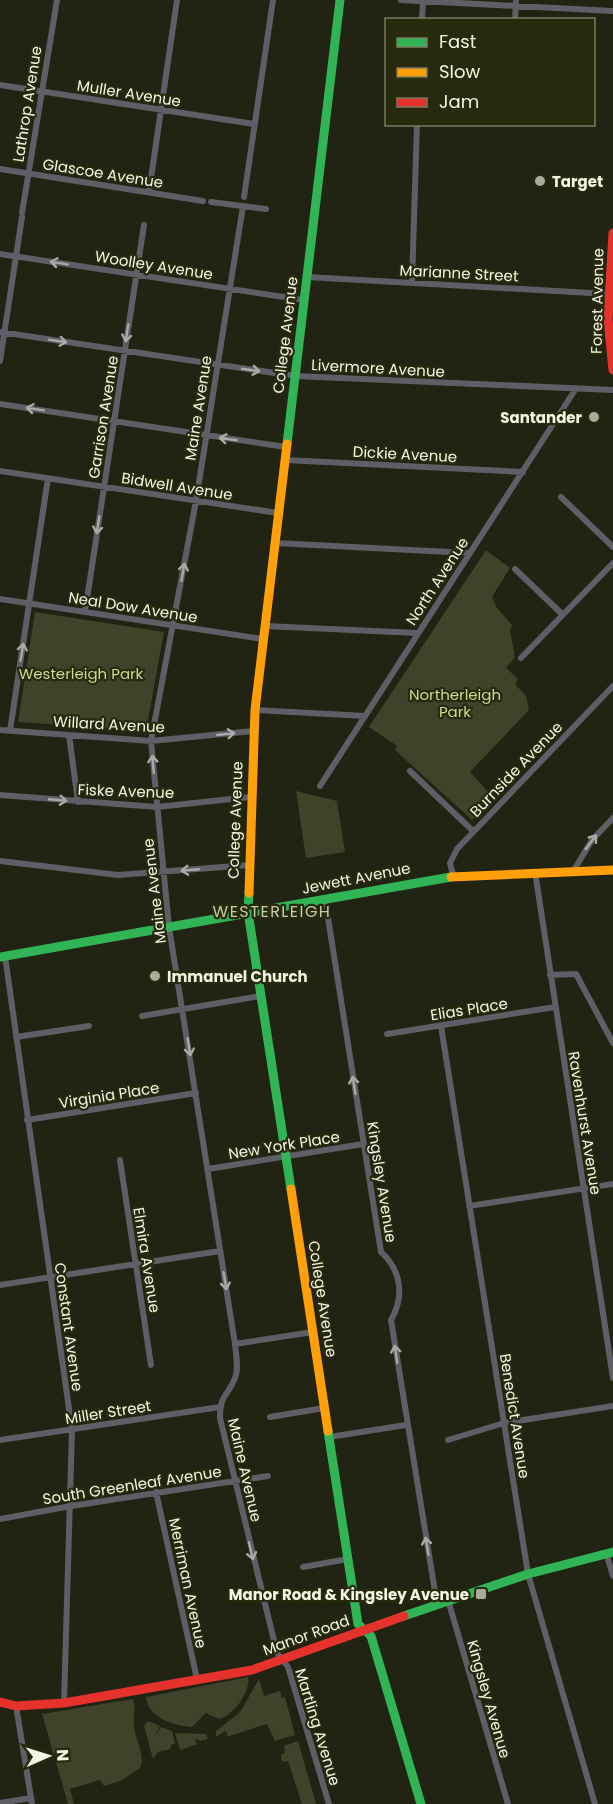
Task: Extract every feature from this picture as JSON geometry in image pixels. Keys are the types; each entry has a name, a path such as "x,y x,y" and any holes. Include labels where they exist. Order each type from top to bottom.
{"street":[{"name":"Lathrop Avenue","path":"0,361 2,332 57,0"},
{"path":"149,192 177,0"},
{"path":"244,197 273,0"},
{"name":"College Avenue","path":"340,0 255,710 250,797 248,912 358,1624 371,1636 421,1804"},
{"path":"401,0 516,3 613,11"},
{"path":"422,18 423,1"},
{"path":"515,18 516,3"},
{"name":"Muller Avenue","path":"0,85 254,124"},
{"path":"412,282 417,126"},
{"name":"Glascoe Avenue","path":"0,169 203,201"},
{"path":"211,202 266,209"},
{"name":"Maine Avenue","path":"243,206 196,501 151,741 169,927 235,1344 237,1366 235,1379 223,1396 220,1418 277,1653 281,1660"},
{"name":"Garrison Avenue","path":"85,612 144,225"},
{"name":"Forest Avenue","path":"613,233 609,294 609,351 613,370"},
{"name":"Woolley Avenue","path":"0,254 304,300"},
{"name":"Marianne Street","path":"307,278 609,294"},
{"name":"Livermore Avenue","path":"2,332 295,376 613,390"},
{"name":"North Avenue","path":"320,786 575,390"},
{"path":"0,404 286,447"},
{"name":"Dickie Avenue","path":"285,460 523,472"},
{"name":"Bidwell Avenue","path":"0,471 278,513"},
{"path":"10,731 48,478"},
{"path":"561,497 613,547"},
{"path":"275,543 469,553"},
{"path":"521,658 613,563"},
{"path":"515,569 564,615"},
{"name":"Neal Dow Avenue","path":"0,599 263,639"},
{"path":"265,626 417,633"},
{"name":"Burnside Avenue","path":"453,875 451,858 473,831 613,686"},
{"path":"255,710 365,716"},
{"name":"Willard Avenue","path":"0,730 151,741 253,731"},
{"path":"69,735 78,802"},
{"path":"410,771 473,831"},
{"name":"Fiske Avenue","path":"0,795 157,807 250,797"},
{"path":"574,870 592,840 613,818"},
{"path":"0,861 118,875 249,865"},
{"name":"Jewett Avenue","path":"3,957 453,875 613,870"},
{"name":"Ravenhurst Avenue","path":"535,872 613,1378"},
{"name":"Kingsley Avenue","path":"325,899 381,1252 394,1267 399,1283 399,1304 391,1320 436,1604"},
{"name":"Constant Avenue","path":"3,957 72,1430 64,1703"},
{"path":"550,975 576,974 613,1043"},
{"path":"142,1016 260,996"},
{"name":"Elias Place","path":"387,1034 555,1007"},
{"path":"16,1037 88,1026"},
{"name":"Benedict Avenue","path":"441,1026 528,1574 595,1804"},
{"name":"Virginia Place","path":"27,1120 196,1094"},
{"name":"New York Place","path":"208,1169 363,1144"},
{"name":"Elmira Avenue","path":"120,1160 151,1365"},
{"path":"469,1206 613,1184"},
{"path":"0,1285 220,1251"},
{"path":"235,1344 313,1332"},
{"path":"448,1440 504,1423 613,1406"},
{"name":"Miller Street","path":"0,1440 220,1407"},
{"path":"270,1417 324,1408"},
{"path":"329,1437 406,1425"},
{"name":"South Greenleaf Avenue","path":"0,1519 156,1492 268,1476"},
{"name":"Merriman Avenue","path":"156,1492 197,1679"},
{"path":"610,1553 613,1576"},
{"name":"Manor Road","path":"0,1702 16,1706 64,1703 252,1670 448,1600 528,1574 610,1553"},
{"path":"303,1567 348,1559"},
{"name":"Kingsley Avenue","path":"448,1600 508,1804"},
{"name":"Martling Avenue","path":"281,1660 288,1667 329,1804"},
{"path":"0,1803 32,1801 16,1706"}],"green space":[{"name":"Northerleigh Park","path":"486,550 510,568 492,597 497,608 512,625 510,631 515,657 506,668 518,679 515,684 526,696 529,710 470,772 493,797 472,820 395,750 397,746 369,727"},
{"name":"Westerleigh Park","path":"35,612 164,632 146,731 18,722"},
{"path":"296,791 337,801 345,852 306,858"},
{"path":"248,1677 244,1696 230,1713 219,1719 206,1713 192,1727 163,1720 152,1710 146,1697"},
{"path":"259,1679 264,1696 280,1691 282,1698 285,1697 295,1735 275,1741 267,1724 226,1737 228,1734 225,1731 216,1737 216,1731 240,1712"},
{"path":"133,1699 134,1726 142,1758 140,1768 120,1781 104,1786 100,1780 70,1789 74,1804 68,1804 42,1714"},
{"path":"148,1721 160,1726 155,1736 161,1727 172,1731 175,1743 170,1749 158,1752 153,1759 144,1726"},
{"path":"175,1733 206,1734 208,1739 200,1741 197,1739 195,1742 198,1744 180,1750"},
{"path":"298,1741 316,1804 302,1804 288,1761 282,1762 281,1754 285,1753 284,1746"}],"traffic: fast":[{"path":"287,444 340,0"},
{"path":"0,957 451,877"},
{"path":"249,893 248,912 291,1189"},
{"path":"328,1431 358,1624 371,1636 421,1804"},
{"path":"404,1616 528,1574 613,1552"}],"traffic: slow":[{"path":"249,893 255,710 287,444"},
{"path":"451,877 613,870"},
{"path":"291,1189 328,1431"}],"traffic: jam":[{"path":"613,233 608,319 613,370"},
{"path":"0,1702 16,1706 64,1703 252,1670 404,1616"}],"place":[{"name":"Target","path":"540,181"},
{"name":"Santander","path":"594,417"},
{"name":"Immanuel Church","path":"155,976"},
{"name":"Manor Road & Kingsley Avenue","path":"481,1594"}],"district":[{"name":"WESTERLEIGH","path":"272,911"}]}
